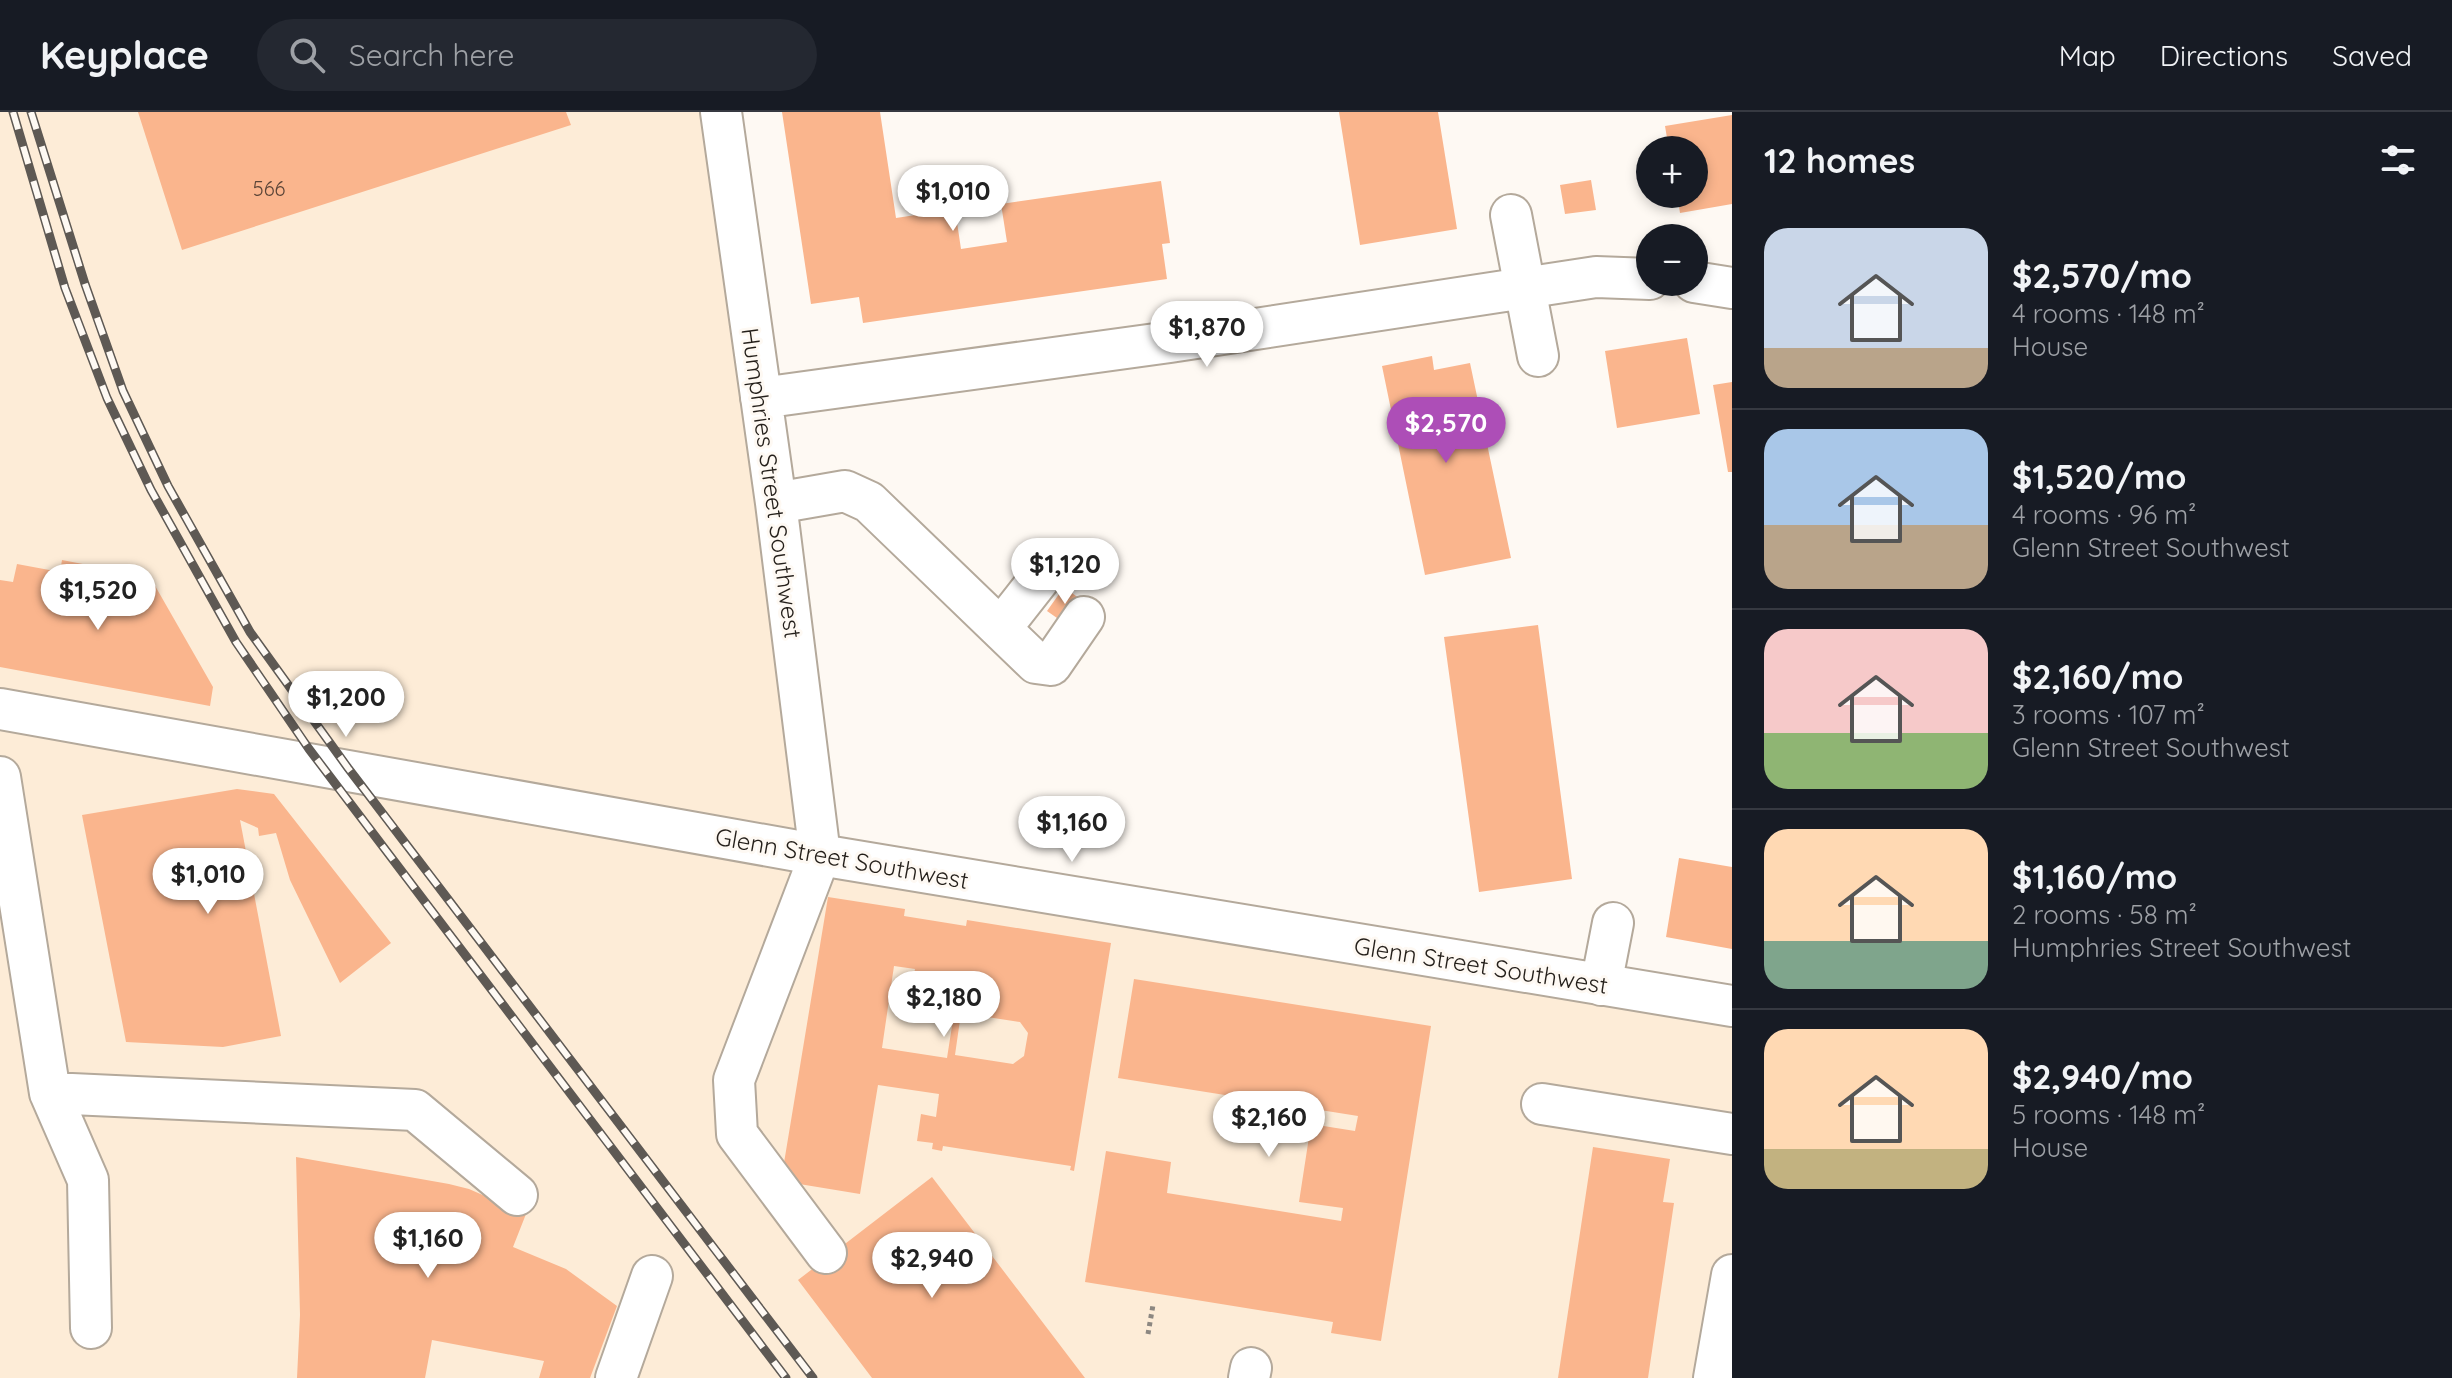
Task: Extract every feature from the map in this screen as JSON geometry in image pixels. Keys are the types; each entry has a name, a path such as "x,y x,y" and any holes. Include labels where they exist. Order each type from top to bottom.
{"street":[{"name":"Humphries Street Southwest","path":"721,112 776,503 820,855"},
{"path":"1511,215 1538,356"},
{"path":"761,398 1170,342 1596,277 1636,278"},
{"path":"1708,284 1732,288"},
{"path":"776,503 845,491 869,502 1036,663 1051,665 1084,617"},
{"path":"1001,628 1052,563"},
{"name":"Glenn Street Southwest","path":"0,709 820,855 1732,1006"},
{"path":"0,777 50,1093 88,1180 91,1328"},
{"path":"820,855 734,1080 737,1134 826,1253"},
{"path":"1601,985 1613,923"},
{"path":"50,1093 415,1110 517,1195"},
{"path":"1542,1104 1732,1134"},
{"path":"1714,1378 1732,1275"},
{"path":"616,1378 652,1276"}],"path":[{"path":"1148,1334 1153,1305"}],"shaded area":[{"path":"0,112 704,112 817,857 1732,1009 1732,1378 0,1378"}],"building":[{"path":"138,112 566,112 571,125 182,250"},
{"path":"782,112 880,112 896,218 955,209 961,249 1007,242 1001,204 1161,181 1170,243 1162,244 1167,279 863,323 859,297 811,304"},
{"path":"1339,112 1438,112 1457,229 1360,245"},
{"path":"1732,115 1732,204 1680,213 1679,208 1708,208 1708,136 1667,136 1665,126"},
{"path":"1591,180 1596,210 1565,214 1560,185"},
{"path":"1687,338 1700,414 1617,428 1605,351"},
{"path":"1432,356 1434,370 1470,363 1511,558 1425,575 1382,366"},
{"path":"1732,382 1732,472 1728,472 1713,385"},
{"path":"1094,546 1102,562 1078,573 1070,557"},
{"path":"62,560 150,577 213,687 210,706 0,667 0,580 13,582 17,564 60,572"},
{"path":"1064,587 1084,602 1067,625 1047,611"},
{"path":"1538,625 1572,879 1479,892 1444,637"},
{"path":"237,789 274,794 391,943 340,983 290,880 276,833 259,836 258,828 240,820 281,1036 223,1047 126,1042 82,815"},
{"path":"1679,858 1732,867 1732,949 1666,937"},
{"path":"828,897 905,909 904,916 966,926 967,920 1111,943 1074,1171 1070,1170 1071,1166 943,1146 942,1151 932,1149 933,1143 917,1141 921,1114 936,1117 939,1094 878,1085 860,1194 781,1181","holes":["894,966 915,969 911,991 935,994 938,972 960,975 947,1058 882,1048","961,1013 1020,1022 1028,1033 1024,1056 1013,1064 955,1055"]},
{"path":"1134,979 1431,1026 1381,1341 1331,1333 1333,1322 1085,1282 1106,1151 1171,1162 1167,1193 1341,1221 1343,1208 1299,1202 1311,1124 1355,1131 1358,1116 1118,1078"},
{"path":"1593,1147 1670,1159 1663,1202 1674,1203 1648,1378 1558,1378"},
{"path":"296,1157 449,1184 469,1189 526,1214 513,1247 566,1269 617,1306 590,1378 539,1378 544,1361 432,1340 425,1378 297,1378 300,1315"},
{"path":"932,1177 1085,1378 872,1378 798,1280"}],"railway":[{"path":"13,112 65,288 107,398 151,490 236,642 309,749 786,1378"},
{"path":"31,112 85,284 123,391 168,486 250,632 348,768 813,1378"}]}
